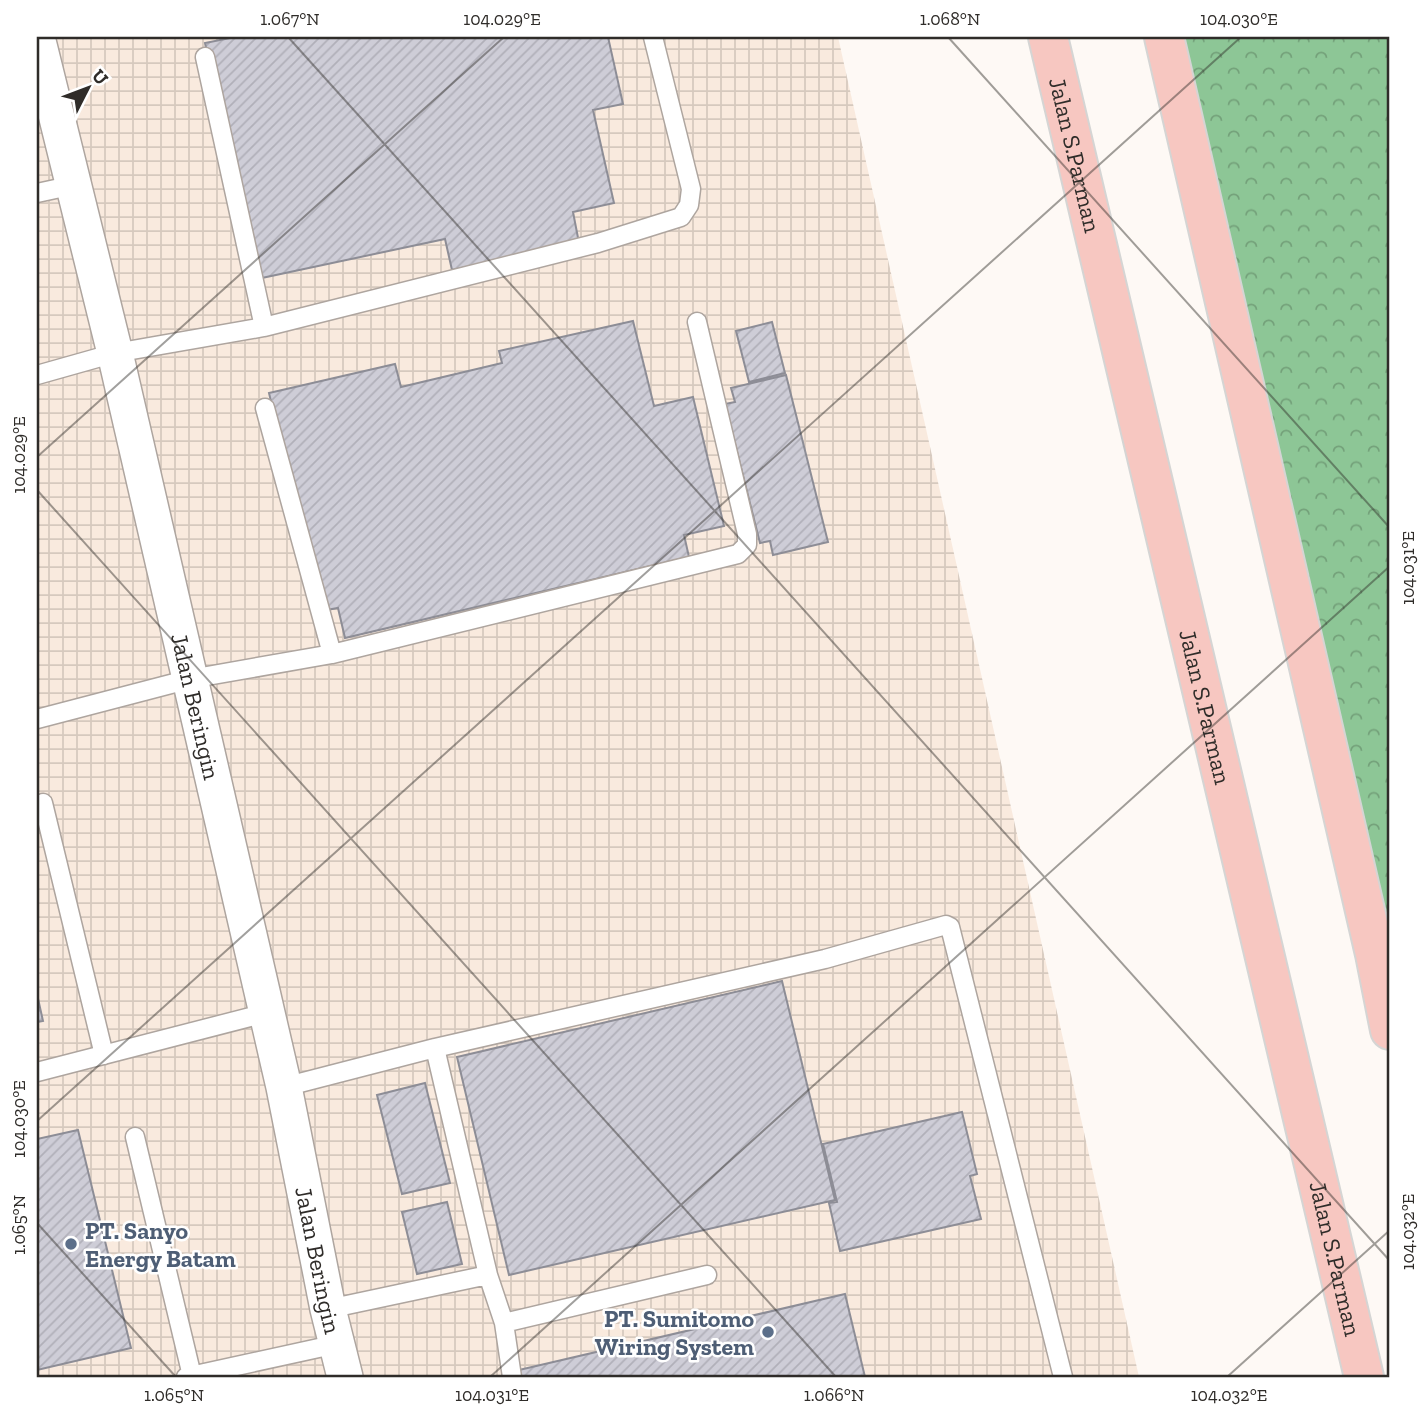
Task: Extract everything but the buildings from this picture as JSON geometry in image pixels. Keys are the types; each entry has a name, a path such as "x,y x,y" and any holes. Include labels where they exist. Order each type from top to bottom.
{"main road":[{"name":"Jalan S.Parman","path":"1048,37 1364,1377"},
{"path":"1164,37 1375,954 1390,1030"}],"street":[{"name":"Jalan Beringin","path":"37,37 115,353 284,1087 328,1309 345,1377"}],"lane":[{"path":"37,375 115,353 264,327 598,243 681,217 690,205 691,189 653,37"},
{"path":"205,57 264,327"},
{"path":"37,193 74,185"},
{"path":"37,719 190,680 332,654 738,554 747,545 747,534 697,322"},
{"path":"265,408 332,654"},
{"path":"43,803 104,1055"},
{"path":"284,1087 435,1048 825,959 946,925 950,927 1063,1377"},
{"path":"37,1072 266,1013"},
{"path":"435,1048 488,1275 504,1323 512,1377"},
{"path":"135,1137 189,1377 337,1343"},
{"path":"328,1309 488,1275"},
{"path":"504,1323 707,1275"}],"shaded area":[{"path":"37,37 838,37 1139,1377 37,1377"}],"green space":[{"path":"1164,37 1390,37 1390,1030"}],"place":[{"name":"PT. Sanyo Energy Batam","path":"71,1244"},
{"name":"PT. Sumitomo Wiring System","path":"768,1332"}]}
